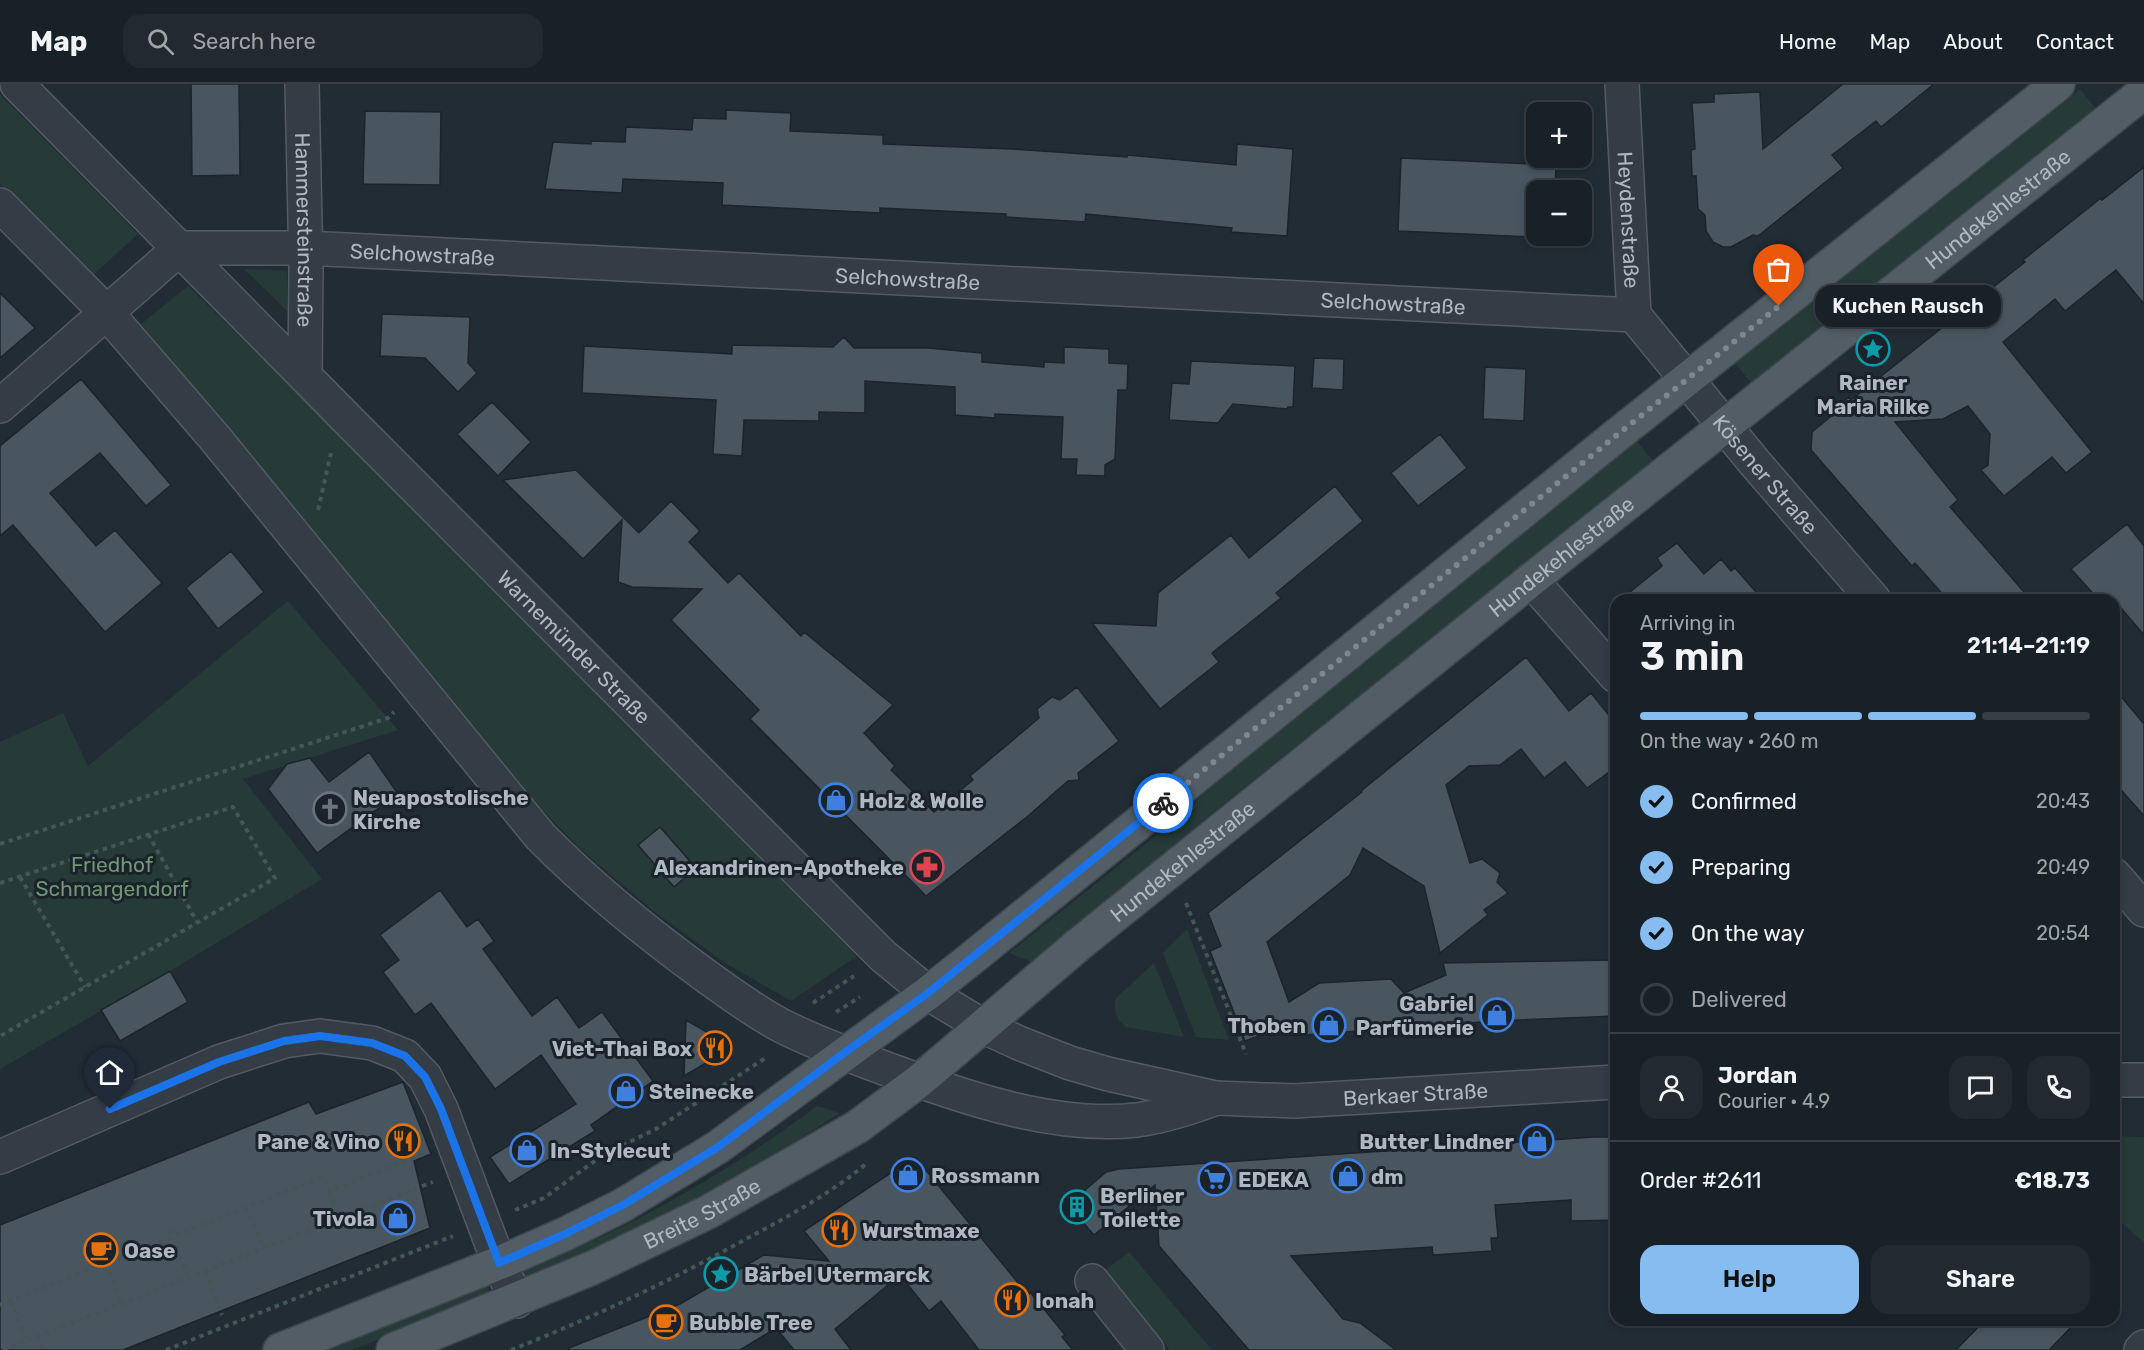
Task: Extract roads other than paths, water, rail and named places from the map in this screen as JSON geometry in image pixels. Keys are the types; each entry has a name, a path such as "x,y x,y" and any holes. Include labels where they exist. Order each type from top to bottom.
{"main road":[{"path":"928,993 1687,380 2058,84"},
{"name":"Hundekehlestraße","path":"984,1027 1078,945 1531,580 2144,92"},
{"name":"Breite Straße","path":"280,1350 499,1263 623,1205 718,1147 928,993"},
{"name":"Breite Straße","path":"393,1350 517,1301 708,1212 848,1132 919,1081 984,1027"}],"street":[{"name":"Warnemünder Straße","path":"17,84 349,421 883,956 928,993 984,1027"},
{"name":"Hammersteinstraße","path":"302,84 306,248 305,376"},
{"name":"Heydenstraße","path":"1622,84 1634,315 1660,347"},
{"path":"0,205 107,313 214,437 509,800 577,874 660,943 728,992 780,1025 844,1053"},
{"name":"Selchowstraße","path":"180,248 306,248 1634,315"},
{"path":"0,406 180,248"},
{"name":"Kösener Straße","path":"1660,347 1724,426 1869,594"},
{"path":"1531,580 1610,669"},
{"path":"2120,882 2144,910"},
{"name":"Berkaer Straße","path":"984,1027 1070,1063 1108,1074 1216,1098 1294,1101 1610,1082"},
{"path":"0,1156 219,1062 284,1041 320,1036 372,1043 405,1056 425,1077 441,1109 499,1263 517,1301"},
{"name":"Berkaer Straße","path":"844,1053 919,1081 997,1106 1074,1119 1137,1120 1184,1110 1216,1098"},
{"path":"2120,1080 2144,1080"},
{"path":"1092,1281 1147,1350"}],"place":[{"name":"Kuchen Rausch","path":"1779,306"},
{"name":"Rainer Maria Rilke","path":"1873,349"},
{"name":"Holz & Wolle","path":"836,800"},
{"name":"Neuapostolische Kirche","path":"330,809"},
{"name":"Alexandrinen-Apotheke","path":"927,867"},
{"name":"Gabriel Parfümerie","path":"1497,1015"},
{"name":"Thoben","path":"1329,1025"},
{"name":"Viet-Thai Box","path":"715,1048"},
{"name":"Steinecke","path":"626,1091"},
{"name":"Pane & Vino","path":"403,1141"},
{"name":"Butter Lindner","path":"1537,1141"},
{"name":"In-Stylecut","path":"527,1150"},
{"name":"Rossmann","path":"908,1175"},
{"name":"dm","path":"1348,1176"},
{"name":"EDEKA","path":"1215,1179"},
{"name":"Berliner Toilette","path":"1077,1207"},
{"name":"Tivola","path":"398,1218"},
{"name":"Wurstmaxe","path":"839,1230"},
{"name":"Oase","path":"101,1250"},
{"name":"Bärbel Utermarck","path":"721,1274"},
{"name":"Ionah","path":"1012,1300"},
{"name":"Bubble Tree","path":"666,1322"}],"park label":[{"name":"Friedhof Schmargendorf","path":"112,876"}]}
